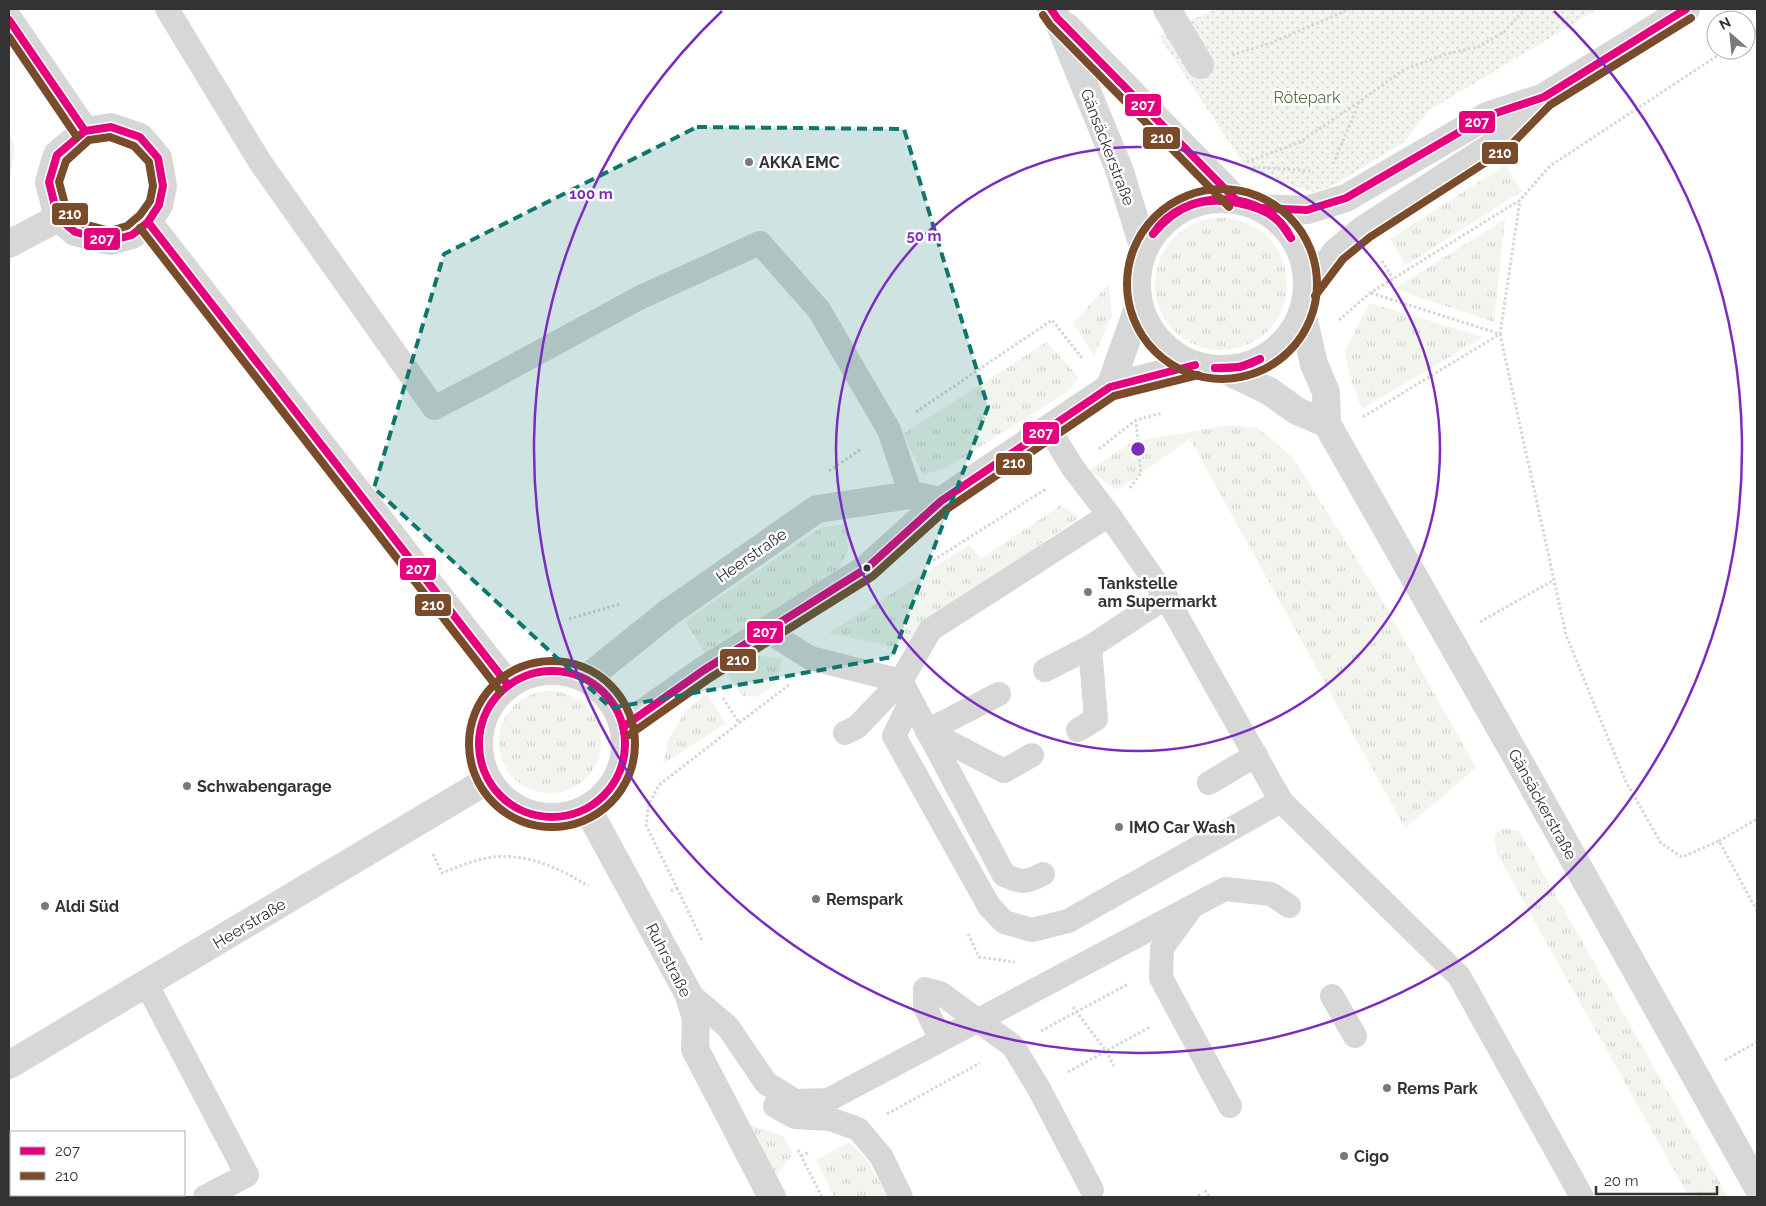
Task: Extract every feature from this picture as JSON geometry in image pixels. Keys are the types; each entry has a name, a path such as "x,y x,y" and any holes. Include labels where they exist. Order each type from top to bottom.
{"street":[{"path":"1166,9 1200,65"},
{"path":"1327,424 1297,411 1269,391 1223,369 1195,365 1170,352 1162,344 1149,328 1139,305 1137,277 1144,249 1160,225 1177,211 1209,200 1236,200 1261,208 1307,210 1346,198 1487,116 1544,97 1686,9"},
{"name":"Gänsäckerstraße","path":"1054,13 1236,200"},
{"name":"Gänsäckerstraße","path":"1054,13 1119,169 1144,249"},
{"path":"9,20 85,131"},
{"path":"1223,369 1251,364 1275,350 1291,333 1304,302 1336,252 1364,229 1502,140 1544,97"},
{"path":"111,126 140,137 158,158 164,186 160,205 148,222 132,234 110,241 75,232 58,218 49,182 57,155 85,131 111,126"},
{"path":"1261,208 1283,224 1298,246 1306,268 1304,302"},
{"path":"9,244 58,218"},
{"path":"148,222 508,685"},
{"name":"Gänsäckerstraße","path":"1304,302 1314,364 1326,392 1327,424 1757,1186"},
{"path":"1110,387 1139,305"},
{"path":"623,727 704,670 867,568 941,501 1110,387 1195,365"},
{"name":"Heerstraße","path":"586,679 668,613 817,509 911,495 941,501"},
{"path":"546,671 567,672 586,679 603,691 616,707 623,727 625,750 619,773 606,793 587,808 566,815 544,816 521,810 503,798 488,780 480,761 478,740 483,718 493,700 508,685 526,675 546,671"},
{"name":"Heerstraße","path":"9,1065 488,780"},
{"name":"Ruhrstraße","path":"587,808 688,993 696,1020 695,1049 772,1197"}],"lane":[{"path":"167,9 260,162 434,408 639,298 760,243 819,310 889,430 911,495"},
{"path":"1049,429 1073,468 1109,515 1166,597 1281,801 1459,976 1582,1197"},
{"path":"1109,515 930,630 906,691 894,736 989,906 1004,922 1032,930 1068,921 1281,801"},
{"path":"1044,670 1090,647 1166,597"},
{"path":"766,630 810,658 906,691 1004,875 1018,882 1032,880 1043,874"},
{"path":"1078,730 1096,719 1090,647"},
{"path":"845,733 857,727 906,691"},
{"path":"927,731 999,694"},
{"path":"927,731 1004,771 1032,755"},
{"path":"1209,783 1256,755"},
{"path":"688,993 728,1027 766,1082 795,1101 828,1100 1225,889 1271,894 1288,906"},
{"path":"1193,906 1162,948 1161,978 1230,1106"},
{"path":"146,983 247,1175 205,1197"},
{"path":"942,1039 925,1007 925,989 940,993 1013,1046 1038,1087 1092,1190"},
{"path":"1332,996 1355,1036"},
{"path":"696,1020 719,1038 759,1097 795,1117 830,1119 858,1129 881,1156 901,1197"}],"path":[{"path":"1200,65 1270,43 1350,9"},
{"path":"1319,171 1240,166 1300,142 1405,69 1446,54 1478,47 1504,32 1525,9"},
{"path":"1338,329 1340,320 1370,293 1520,200 1550,166 1711,60"},
{"path":"1329,172 1360,101"},
{"path":"1520,200 1500,334 1566,634 1626,782 1661,843 1682,857 1719,841 1757,819"},
{"path":"1379,256 1393,279"},
{"path":"1370,293 1500,334"},
{"path":"1052,320 1086,364"},
{"path":"1358,411 1361,419 1500,334"},
{"path":"1098,449 1136,420 1170,410"},
{"path":"1109,515 1141,473 1136,420"},
{"path":"922,567 1046,489"},
{"path":"1449,640 1554,580"},
{"path":"668,892 677,888 646,825 650,804 659,785 739,723"},
{"path":"1719,841 1757,911"},
{"path":"431,850 442,873 483,858 514,856 545,863 572,876 594,891"},
{"path":"1038,1087 1180,1011"},
{"path":"1205,1190 1209,1197"}],"highlighted area":[{"path":"697,127 904,129 988,407 892,657 611,708 374,488 444,254"}],"green space":[{"name":"Rötepark","path":"1214,9 1598,9 1428,111 1403,143 1330,187 1313,192 1249,172 1159,36"},
{"path":"9,130 15,150 9,182"},
{"path":"1505,165 1522,191 1406,265 1390,239"},
{"path":"1221,218 1234,219 1246,223 1268,237 1282,259 1286,271 1286,297 1282,309 1268,331 1246,345 1234,349 1221,350 1208,349 1196,345 1174,331 1160,309 1156,297 1155,284 1156,271 1160,259 1174,237 1196,223 1208,219"},
{"path":"1505,219 1494,322 1394,289"},
{"path":"1109,284 1112,315 1094,356 1073,323"},
{"path":"1369,303 1483,337 1362,409 1351,381 1345,352"},
{"path":"1047,342 1079,378 1067,392 948,467 923,475 903,434"},
{"path":"1230,425 1258,428 1293,458 1376,590 1476,768 1405,828 1190,439 1117,490 1089,470 1132,442"},
{"path":"1061,505 1080,517 924,623 909,650 829,633 969,545 981,559"},
{"path":"847,524 848,550 835,578 706,655 685,621 822,527"},
{"path":"756,656 782,658 777,683 756,697 743,696 727,673"},
{"path":"550,691 570,695 586,706 597,722 601,742 597,762 586,778 570,789 550,793 530,789 514,778 503,762 499,742 503,722 514,706 530,695"},
{"path":"706,693 726,723 663,764 668,741 684,713"},
{"path":"1503,828 1519,831 1728,1197 1689,1197 1497,854 1494,835"},
{"path":"744,1123 783,1136 793,1154 774,1178"},
{"path":"849,1142 866,1159 887,1197 834,1197 816,1160"}],"transit line":[{"name":"207","path":"1051,9 1057,18 1236,200"},
{"name":"207","path":"1261,208 1307,210 1346,198 1487,116 1544,97 1686,9"},
{"name":"210","path":"1043,15 1050,25 1229,207"},
{"name":"210","path":"1315,296 1343,259 1370,237 1508,148 1550,105 1691,18"},
{"name":"207","path":"9,20 85,131"},
{"name":"210","path":"9,37 77,137"},
{"name":"207","path":"111,127 140,137 158,158 163,186 159,205 148,222 132,235 110,241 75,232 58,218 49,182 57,155 85,131 111,127"},
{"name":"210","path":"110,137 134,146 149,162 153,186 150,201 140,215 127,226 110,231 80,223 67,212 59,182 66,161 89,140 110,137"},
{"name":"210","path":"1222,189 1240,191 1258,197 1275,205 1289,217 1301,231 1309,248 1315,266 1317,284 1315,302 1309,320 1301,337 1289,351 1275,363 1258,371 1240,377 1222,379 1204,377 1186,371 1169,363 1155,351 1143,337 1135,320 1129,302 1127,284 1129,266 1135,248 1143,231 1155,217 1169,205 1186,197 1204,191 1222,189"},
{"name":"207","path":"1153,234 1166,219 1183,208 1203,201 1224,199 1244,202 1263,209 1279,221 1291,238"},
{"name":"207","path":"1153,234 1171,216 1191,205 1202,202 1225,201 1266,212 1279,222 1291,238"},
{"name":"207","path":"148,222 508,685"},
{"name":"210","path":"140,228 500,691"},
{"name":"207","path":"1215,368 1238,367 1260,359"},
{"name":"207","path":"1215,368 1240,367 1260,359"},
{"name":"207","path":"623,727 704,670 867,568 941,501 1110,387 1195,365"},
{"name":"210","path":"629,735 710,678 873,576 947,509 1114,396 1198,375"},
{"name":"210","path":"552,661 576,665 591,671 616,692 625,705 631,720 635,744 631,768 625,783 604,808 591,817 576,823 552,827 528,823 513,817 488,796 479,783 473,768 469,744 473,720 479,705 500,680 513,671 528,665 552,661"},
{"name":"207","path":"552,671 580,677 603,693 619,716 625,744 619,772 603,795 580,811 552,817 524,811 501,795 485,772 479,744 485,716 501,693 524,677 552,671"}],"place":[{"name":"AKKA EMC","path":"749,162"},
{"name":"Tankstelle am Supermarkt","path":"1088,592"},
{"name":"Schwabengarage","path":"187,786"},
{"name":"IMO Car Wash","path":"1119,827"},
{"name":"Remspark","path":"816,899"},
{"name":"Aldi Süd","path":"45,906"},
{"name":"Rems Park","path":"1387,1088"},
{"name":"Cigo","path":"1344,1156"}]}
